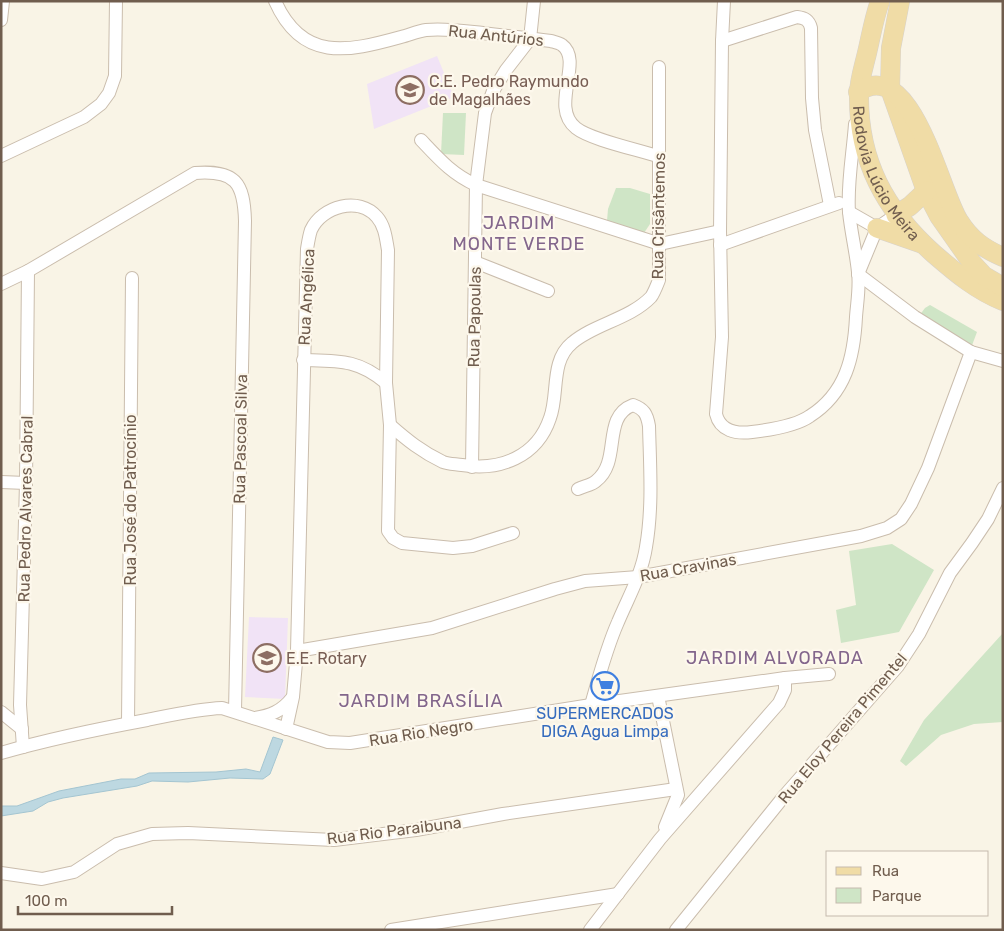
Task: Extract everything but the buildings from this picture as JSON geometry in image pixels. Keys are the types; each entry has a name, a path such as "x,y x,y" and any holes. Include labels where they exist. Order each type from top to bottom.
{"main road":[{"name":"Rodovia Lúcio Meira","path":"880,1 858,92 861,132 867,158 878,185 896,214 924,245 971,285 1002,296"},
{"name":"Rodovia Lúcio Meira","path":"900,1 891,48 890,89 926,191 939,216 972,263 1002,296"},
{"path":"858,92 872,86 890,89 903,100 916,118 957,219 972,238 987,250 1003,256"},
{"path":"896,214 910,206 926,191"},
{"path":"948,195 960,240 972,263"},
{"path":"877,228 924,245"}],"street":[{"path":"1,20 3,1"},
{"path":"1,156 84,116 102,104 109,93 115,76 116,1"},
{"name":"Rua Antúrios","path":"275,1 289,24 302,38 318,47 335,49 364,47 424,30 449,29 551,41 562,45 568,53 570,67 564,101 567,116 575,127 588,135 660,156"},
{"path":"530,39 534,1"},
{"path":"724,1 720,231 722,337 716,414 718,422 727,430 746,433 776,429 809,417 832,397 847,372 854,343 858,274 849,206 858,92"},
{"path":"722,41 790,19 804,18 809,22 811,28 812,98 815,130 830,205"},
{"name":"Rua Papoulas","path":"472,467 476,185 485,113 493,91 506,70 530,39"},
{"name":"Rua Crisântemos","path":"390,425 415,447 445,463 472,467 507,463 526,453 542,437 551,417 557,368 562,355 572,343 634,310 651,296 659,280 659,67"},
{"path":"421,140 441,162 459,177 476,185 660,244 720,231"},
{"name":"Rua Pascoal Silva","path":"28,271 195,173 211,172 225,175 238,184 244,201 245,221 235,711"},
{"name":"Rua Angélica","path":"286,729 293,697 297,651 307,249 311,230 319,217 333,208 352,204 364,208 378,217 385,232 388,250 386,383 390,425 388,531 393,538 402,543 453,548 472,546 513,533"},
{"path":"720,245 830,205 849,206 877,228"},
{"path":"858,274 877,228 896,214"},
{"path":"475,262 548,291"},
{"path":"1,284 28,271"},
{"name":"Rua Pedro Alvares Cabral","path":"23,747 20,705 26,483 28,271"},
{"path":"858,274 916,317 971,352 1003,361"},
{"name":"Rua José do Patrocínio","path":"128,723 132,278"},
{"name":"Rua Cravinas","path":"297,651 432,628 555,588 585,582 638,576 861,536 887,528 901,519 911,504 924,477 971,352"},
{"path":"303,360 340,361 357,364 373,371 386,383"},
{"path":"578,489 595,482 604,473 610,460 617,418 624,408 633,405 641,408 647,415 648,426 650,512 646,549 638,576 617,624 602,666 591,705"},
{"path":"1,482 26,483"},
{"name":"Rua Eloy Pereira Pimentel","path":"676,930 785,795 898,666 919,634 950,573 988,518 1003,488"},
{"name":"Rua Rio Negro","path":"1,753 128,723 204,709 222,708 235,711 328,742 350,743 591,705 785,678 829,674"},
{"path":"590,930 660,839 779,703 785,690 785,678"},
{"path":"658,696 677,792 660,839"},
{"path":"254,718 277,712 286,706 293,697"},
{"path":"1,712 22,728"},
{"name":"Rua Rio Paraibuna","path":"1,872 42,879 74,872 117,844 152,834 188,833 334,840 416,830 503,814 677,792 688,799 703,792"},
{"path":"391,930 618,894"}],"shaded area":[{"name":"C.E. Pedro Raymundo de Magalhães","path":"437,56 454,97 374,129 367,84"},
{"name":"E.E. Rotary","path":"249,617 288,618 285,699 245,697"}],"green space":[{"path":"443,113 466,113 464,155 441,154"},
{"path":"616,188 630,188 650,194 650,224 644,233 607,221 608,209"},
{"path":"930,305 977,332 971,348 919,316"},
{"path":"892,544 934,570 899,632 841,643 836,610 856,605 849,551"},
{"path":"1003,633 1003,722 974,724 941,735 906,766 900,761 924,720"}],"water":[{"path":"273,737 283,740 270,774 263,779 230,778 188,782 152,781 137,786 63,798 48,802 33,811 1,816 1,806 17,806 59,791 121,779 135,779 149,773 216,772 246,769 260,772"}],"place":[{"name":"C.E. Pedro Raymundo de Magalhães","path":"410,90"},
{"name":"E.E. Rotary","path":"267,658"},
{"name":"SUPERMERCADOS DIGA Agua Limpa","path":"605,686"}],"district":[{"name":"JARDIM MONTE VERDE","path":"519,233"},
{"name":"JARDIM ALVORADA","path":"775,658"},
{"name":"JARDIM BRASÍLIA","path":"421,701"}]}
